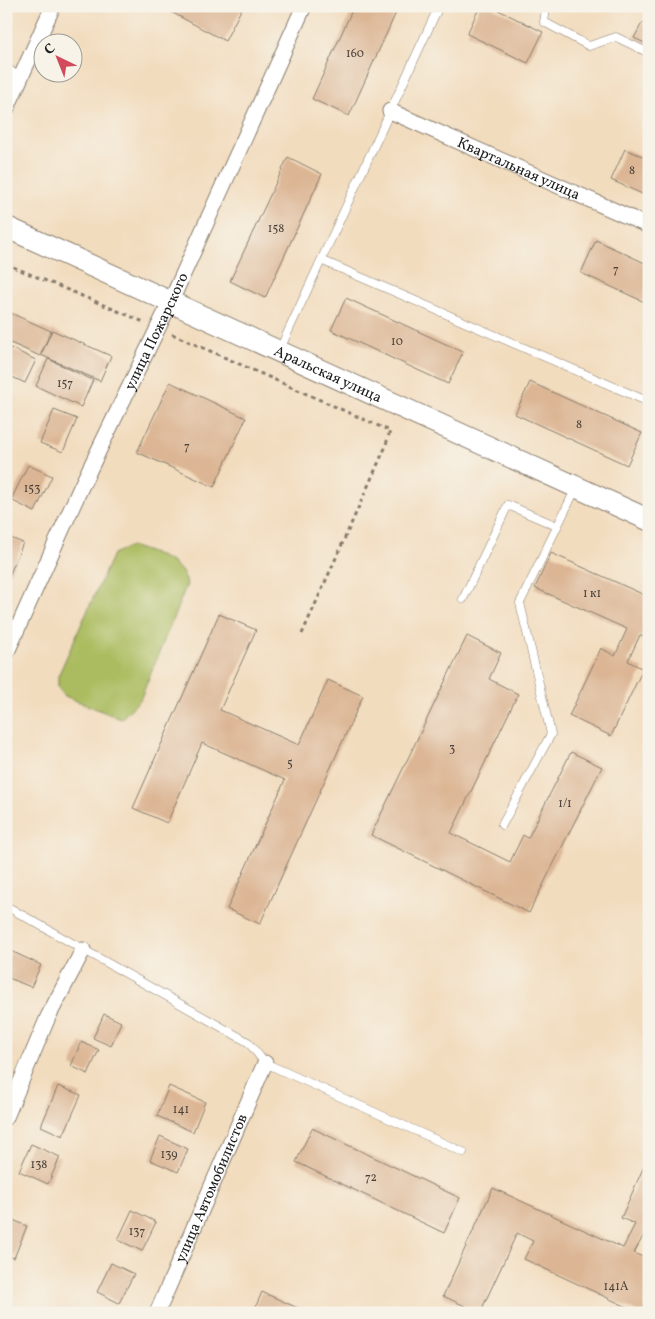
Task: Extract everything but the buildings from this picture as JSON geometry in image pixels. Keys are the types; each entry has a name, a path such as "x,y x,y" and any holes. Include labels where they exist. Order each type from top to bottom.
{"street":[{"path":"6,110 53,6"},
{"name":"улица Пожарского","path":"6,654 81,487 171,300 304,6"},
{"name":"Квартальная улица","path":"390,112 649,226"},
{"name":"Аральская улица","path":"7,230 171,300 576,488 648,516"},
{"path":"6,1117 48,1017 83,950"},
{"name":"улица Автомобилистов","path":"156,1313 265,1063"}],"lane":[{"path":"279,351 439,6"},
{"path":"544,7 544,22 589,46 616,37 649,53"},
{"path":"6,67 20,79"},
{"path":"321,260 649,402"},
{"path":"502,825 551,734 520,603 576,488"},
{"path":"463,599 508,505 557,526"},
{"path":"6,906 248,1042 265,1063 463,1152"}],"path":[{"path":"302,634 386,448 390,431 332,405"}],"green space":[{"path":"131,546 173,563 184,576 187,584 140,700 121,719 65,696 58,688 58,676 113,554"}]}
